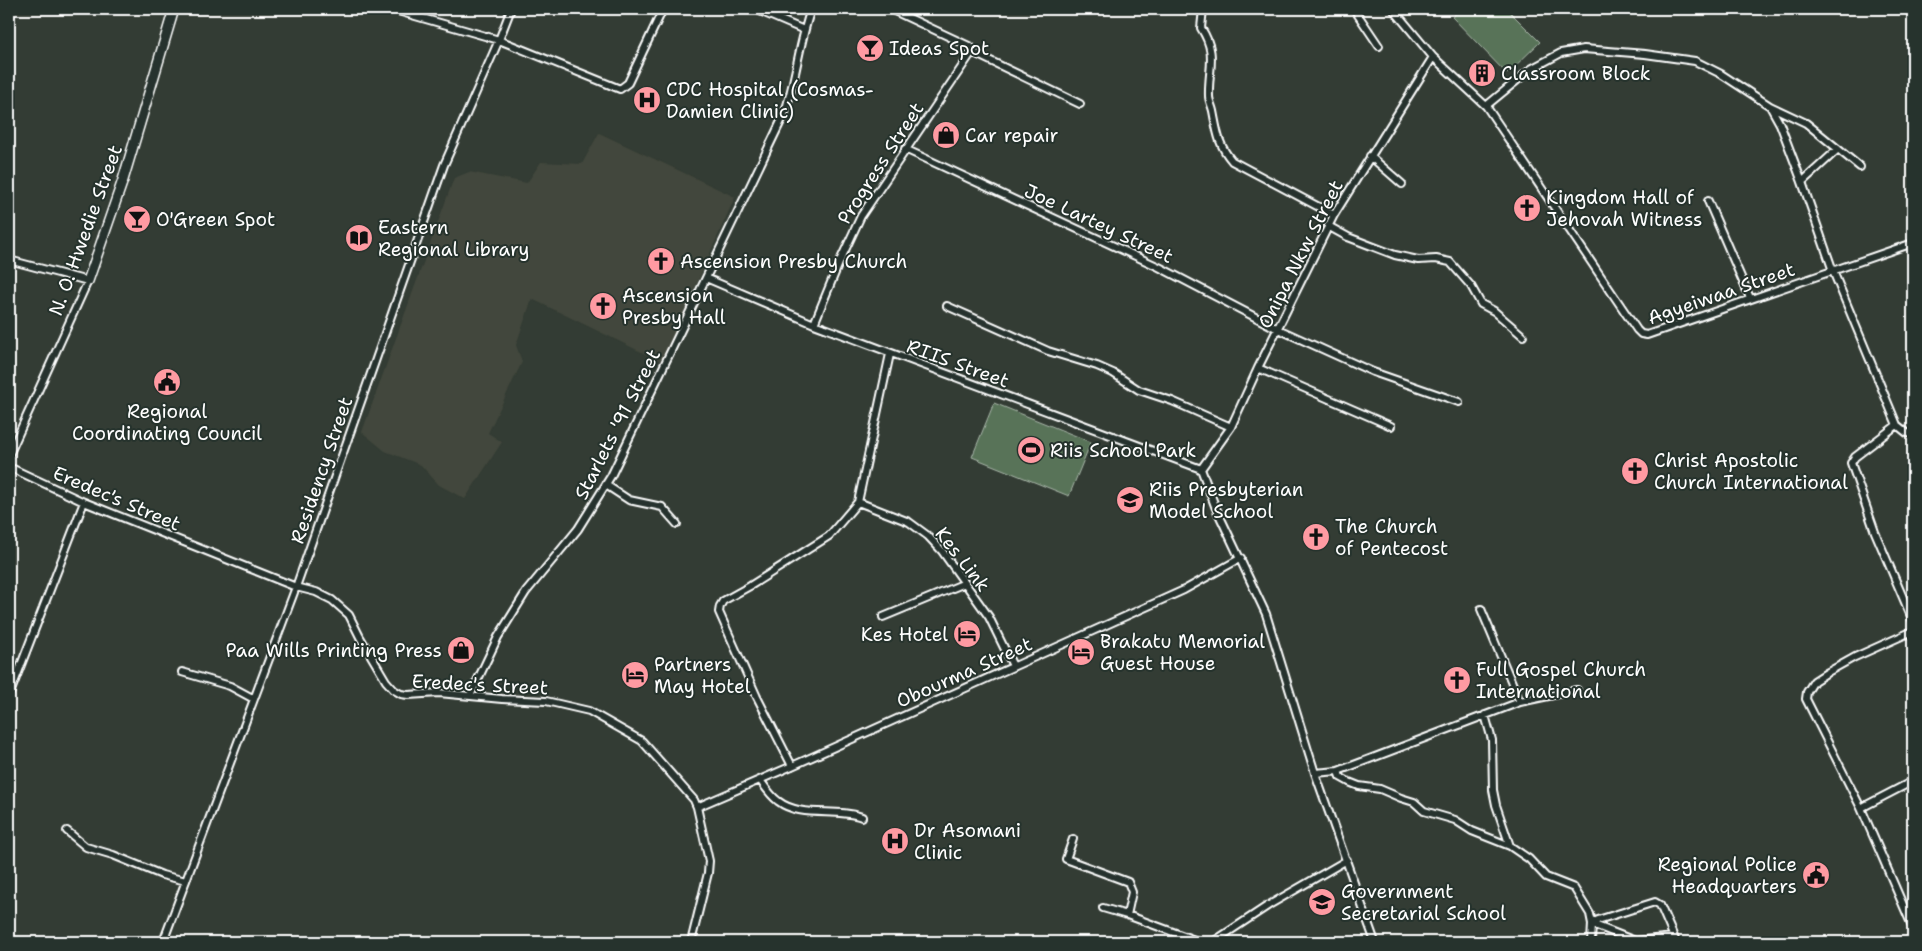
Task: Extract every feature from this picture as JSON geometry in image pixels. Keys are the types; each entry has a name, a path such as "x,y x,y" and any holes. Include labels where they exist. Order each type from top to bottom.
{"street":[{"name":"N. O. Hwedie Street","path":"9,455 88,281 123,180 174,9"},
{"path":"391,9 404,11 499,40 620,88 628,83 663,9"},
{"name":"Residency Street","path":"162,942 296,587 444,165 511,9"},
{"path":"755,9 804,30"},
{"name":"Starlets '91 Street","path":"470,696 498,637 526,592 578,529 606,485 648,402 784,115 796,74 804,30 811,9"},
{"path":"890,9 971,47 972,52 1080,104"},
{"path":"1203,9 1201,28 1212,54 1209,98 1213,110 1215,128 1223,151 1232,161 1334,215"},
{"path":"1354,9 1379,46"},
{"name":"Agyeiwaa Street","path":"1393,9 1433,57 1486,106 1550,203 1641,334 1647,335 1913,243"},
{"path":"1486,106 1531,69 1561,53 1584,49 1645,54 1695,61 1721,74 1770,106 1806,123 1860,167"},
{"name":"Progress Street","path":"814,324 839,262 861,216 904,149 972,52"},
{"name":"Onipa Nkw Street","path":"1202,469 1231,427 1334,215 1433,57"},
{"path":"1770,106 1780,124 1802,182 1832,271 1897,425 1907,433 1913,434"},
{"name":"Joe Lartey Street","path":"904,149 1159,267 1278,329 1373,372 1425,392 1459,402"},
{"path":"1802,182 1838,149"},
{"path":"1370,156 1402,184"},
{"path":"1708,201 1750,298"},
{"path":"1328,226 1348,237 1395,255 1418,260 1436,259 1450,262 1471,286 1481,304 1494,311 1523,336"},
{"path":"9,260 88,281"},
{"name":"RIIS Street","path":"706,278 890,354 1202,469"},
{"path":"947,306 1048,350 1113,373 1139,390 1172,401 1231,427"},
{"path":"792,766 757,697 719,612 720,606 722,601 750,586 829,536 858,502 890,354"},
{"path":"1258,368 1390,426"},
{"path":"1897,425 1855,457 1851,463 1875,532 1913,621"},
{"name":"Eredec's Street","path":"9,467 84,502 296,587 316,592 332,600 349,615 378,670 394,690 401,694 439,693 546,701 589,711 642,741 694,800 697,807 708,861 708,873 691,942"},
{"path":"1202,469 1215,506 1266,614 1315,773 1375,942"},
{"path":"606,485 629,500 662,507 677,524"},
{"path":"9,696 84,502"},
{"name":"Kes Link","path":"858,502 909,522 928,536 942,551 989,617 1013,666"},
{"name":"Obourma Street","path":"697,807 1184,590 1241,558"},
{"path":"883,617 965,583"},
{"path":"1481,609 1520,702"},
{"path":"1913,630 1855,657 1814,681 1807,692 1806,699 1861,808 1913,928"},
{"path":"182,672 230,686 254,699"},
{"path":"1315,773 1338,771 1520,702 1577,690"},
{"path":"1485,716 1492,740 1493,790 1510,846"},
{"path":"1338,771 1340,777 1348,782 1359,786 1380,789 1414,802 1424,811 1454,820 1472,831 1510,846 1529,860 1546,877 1574,888 1590,914 1592,924 1591,942"},
{"path":"760,780 777,800 794,809 852,813 862,817"},
{"path":"1861,808 1913,781"},
{"path":"67,831 86,847 113,855 162,876 186,881"},
{"path":"1073,839 1066,860 1128,882 1132,892 1127,915"},
{"path":"1213,942 1269,905 1347,860"},
{"path":"1657,902 1675,940 1636,941 1592,924 1598,920 1657,902"},
{"path":"1103,908 1200,942"}],"shaded area":[{"path":"599,133 735,197 662,362 532,299 516,345 522,362 488,433 502,442 465,499 439,485 421,465 385,451 362,432 454,178 469,172 527,183 541,162 582,164"}],"green space":[{"path":"1461,9 1507,9 1540,42 1507,74 1452,17"},
{"name":"Riis School Park","path":"994,403 1091,442 1069,496 972,457"}],"place":[{"name":"Ideas Spot","path":"870,48"},
{"name":"Classroom Block","path":"1482,73"},
{"name":"CDC Hospital (Cosmas- Damien Clinic)","path":"647,100"},
{"name":"Car repair","path":"946,135"},
{"name":"Kingdom Hall of Jehovah Witness","path":"1527,208"},
{"name":"O'Green Spot","path":"137,219"},
{"name":"Eastern Regional Library","path":"359,238"},
{"name":"Ascension Presby Church","path":"661,261"},
{"name":"Ascension Presby Hall","path":"603,306"},
{"name":"Regional Coordinating Council","path":"167,382"},
{"name":"Riis School Park","path":"1031,450"},
{"name":"Christ Apostolic Church International","path":"1635,471"},
{"name":"Riis Presbyterian Model School","path":"1130,500"},
{"name":"The Church of Pentecost","path":"1316,537"},
{"name":"Kes Hotel","path":"967,634"},
{"name":"Paa Wills Printing Press","path":"461,650"},
{"name":"Brakatu Memorial Guest House","path":"1081,652"},
{"name":"Partners May Hotel","path":"635,675"},
{"name":"Full Gospel Church International","path":"1457,680"},
{"name":"Dr Asomani Clinic","path":"895,841"},
{"name":"Regional Police Headquarters","path":"1816,875"},
{"name":"Government Secretarial School","path":"1322,902"}]}
